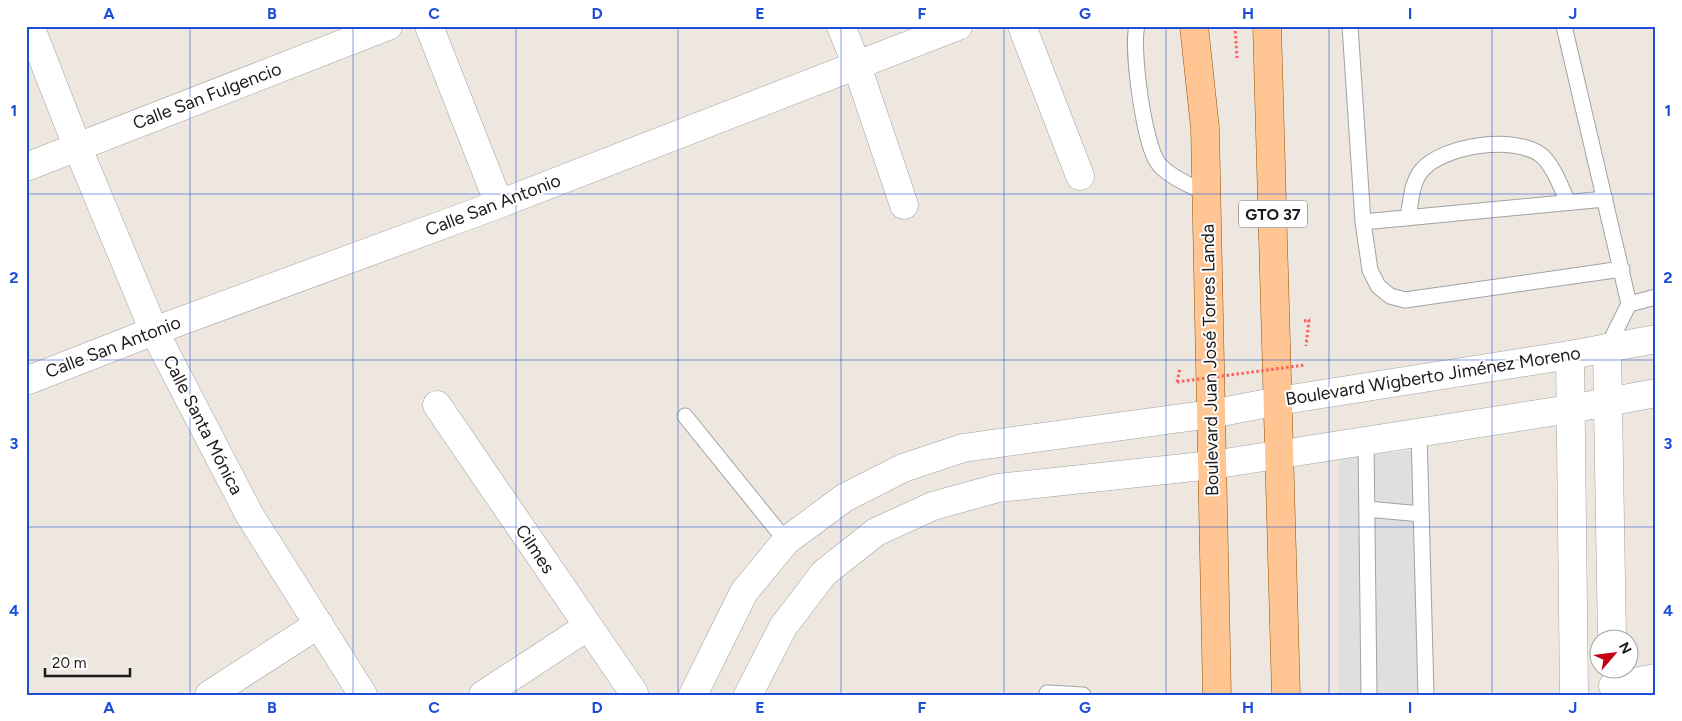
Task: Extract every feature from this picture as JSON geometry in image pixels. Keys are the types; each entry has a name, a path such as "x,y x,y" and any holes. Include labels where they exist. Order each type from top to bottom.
{"main road":[{"name":"Boulevard Juan José Torres Landa","path":"1194,26 1205,128 1217,695"},
{"name":"GTO 37","path":"1267,26 1286,695"}],"street":[{"name":"Calle Santa Mónica","path":"30,26 77,146 154,331 249,514 363,695"},
{"name":"Calle San Fulgencio","path":"26,167 388,26"},
{"path":"429,26 499,204"},
{"path":"841,26 857,66 904,205"},
{"name":"Calle San Antonio","path":"26,381 154,331 499,204 958,26"},
{"path":"1022,26 1080,176"},
{"name":"Boulevard Wigberto Jiménez Moreno","path":"693,695 744,592 786,541 844,498 903,468 963,448 1211,414 1278,401 1570,355 1656,339"},
{"path":"1607,348 1612,628"},
{"path":"1570,355 1574,695"},
{"path":"748,695 783,627 824,573 876,532 933,506 998,488 1212,465 1570,409 1656,393"},
{"name":"Cilmes","path":"437,405 587,627 634,693"},
{"path":"1572,515 1610,510"},
{"path":"208,695 319,624"},
{"path":"483,695 587,627"},
{"path":"1611,683 1656,678"}],"lane":[{"path":"1138,26 1135,51 1146,131 1152,152 1164,170 1206,194"},
{"path":"1350,26 1363,222 1370,270 1378,286 1390,296 1405,300 1622,270"},
{"path":"1564,26 1629,304 1607,348"},
{"path":"1408,218 1413,186 1421,171 1435,159 1453,150 1478,146 1506,145 1526,147 1542,156 1552,169 1568,202"},
{"path":"1363,222 1605,198"},
{"path":"1629,304 1656,297"},
{"path":"685,416 786,541"},
{"path":"1419,432 1426,695"},
{"path":"1366,441 1369,695"},
{"path":"1367,509 1421,514"},
{"path":"1047,693 1083,695"}],"path":[{"path":"1177,382 1304,365"}],"shaded area":[{"path":"1420,450 1421,695 1339,695 1339,457"}]}
